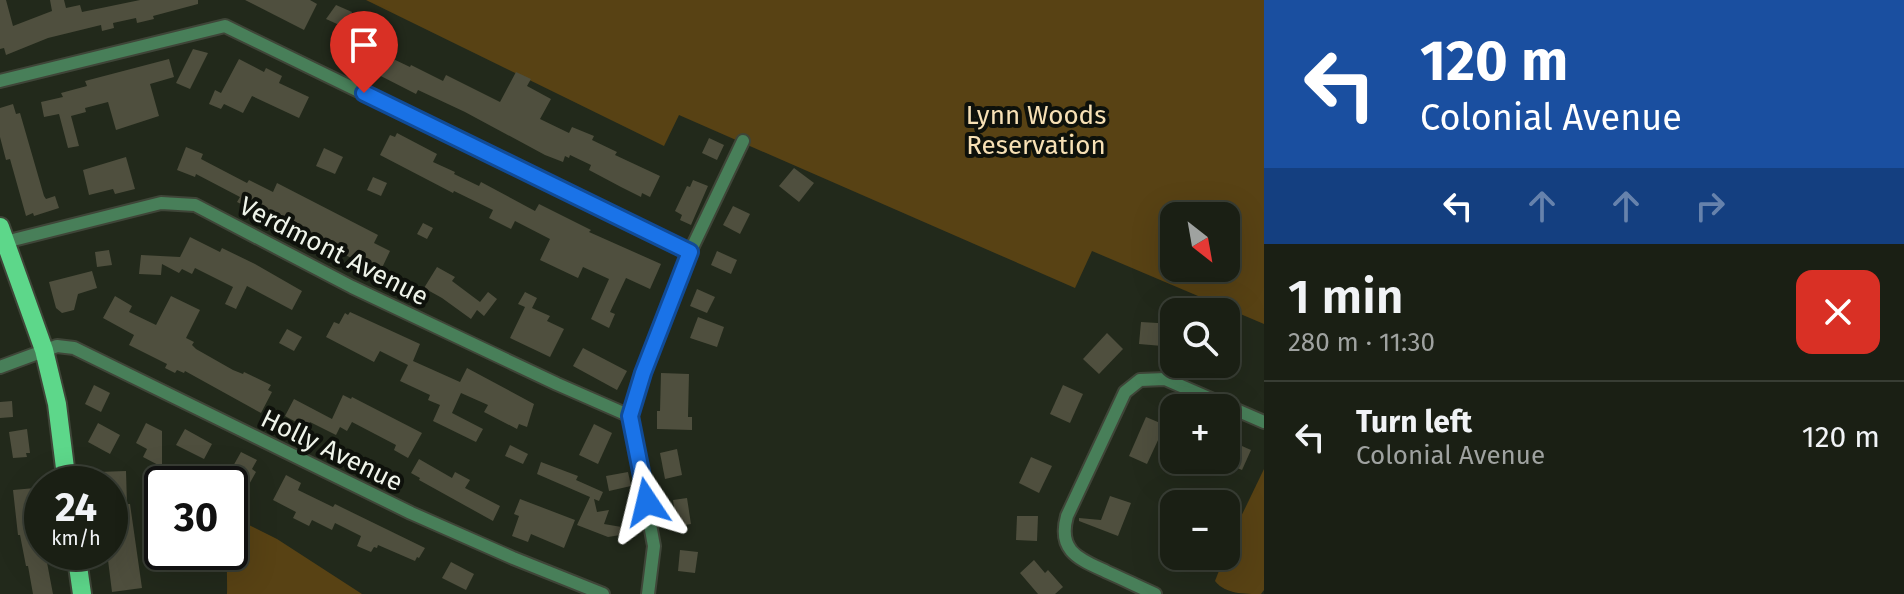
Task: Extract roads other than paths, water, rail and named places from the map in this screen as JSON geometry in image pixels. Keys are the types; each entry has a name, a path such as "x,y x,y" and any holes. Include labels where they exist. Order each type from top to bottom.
{"main road":[{"path":"3,234 44,350 57,404 65,466"},
{"path":"79,570 82,594"}],"street":[{"path":"0,81 224,26 690,252"},
{"path":"648,594 654,546 630,416 643,373 690,252 743,141"},
{"name":"Verdmont Avenue","path":"3,234 161,203 195,205 352,287 630,416"},
{"name":"Holly Avenue","path":"44,350 65,345 88,354 411,513 603,594"},
{"path":"0,367 44,350"},
{"path":"1155,594 1081,560 1069,547 1064,533 1067,516 1125,392 1140,380 1165,379 1264,422"}],"park label":[{"name":"Lynn Woods Reservation","path":"1036,130"}]}
